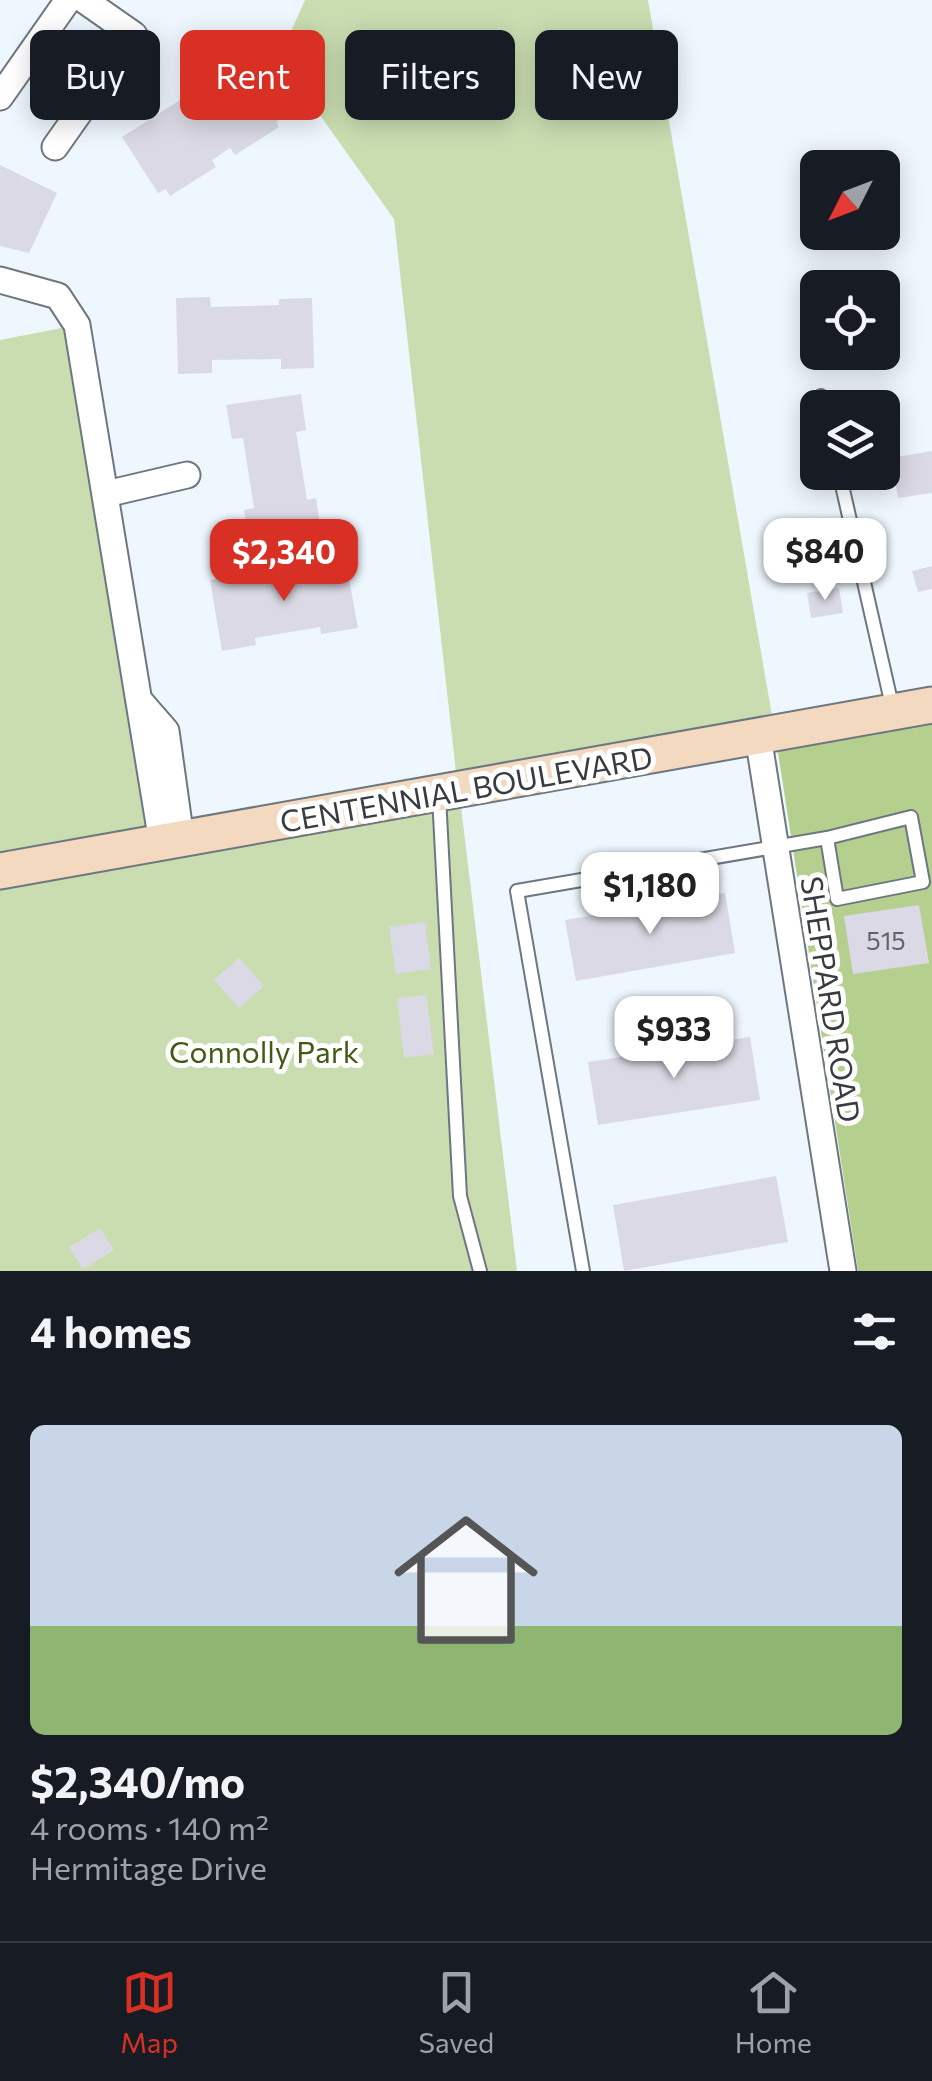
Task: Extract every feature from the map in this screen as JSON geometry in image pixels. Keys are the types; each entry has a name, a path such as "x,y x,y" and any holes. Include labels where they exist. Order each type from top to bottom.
{"main road":[{"name":"CENTENNIAL BOULEVARD","path":"0,871 932,705"}],"street":[{"path":"0,98 68,0"},
{"path":"55,147 134,35 84,0"},
{"path":"0,280 58,296 77,325 139,700 166,731 171,841"},
{"path":"106,494 187,475"},
{"name":"SHEPPARD ROAD","path":"758,736 843,1271"}],"lane":[{"path":"843,490 893,712"},
{"path":"438,793 460,1196 480,1271"},
{"path":"583,1271 517,891 827,838 911,818 924,882 837,900 827,838"}],"green space":[{"name":"Connolly Park","path":"305,0 648,0 653,30 535,30 535,120 669,120 775,733 459,790 517,1271 0,1271 0,340 77,325 162,842 458,790 394,219 323,120 325,30 292,30"},
{"path":"932,706 932,1271 858,1271 775,733"}],"building":[{"path":"180,100 180,120 279,120 279,127 235,155 230,148 212,160 216,167 170,196 166,189 158,193 122,137 149,120 160,120 160,113"},
{"path":"0,165 57,193 29,253 0,246"},
{"path":"210,297 211,307 279,305 279,299 312,298 314,368 281,369 281,359 212,360 212,373 178,374 176,298"},
{"path":"301,394 306,430 296,432 307,500 316,498 321,531 249,542 244,510 254,508 243,438 232,439 226,405"},
{"path":"932,451 932,493 898,498 900,456"},
{"path":"345,557 358,628 321,634 320,627 255,638 256,645 222,651 210,580 244,574 245,582 313,570 311,563"},
{"path":"932,566 932,589 918,592 912,571"},
{"path":"839,588 843,613 811,618 807,593"},
{"path":"725,893 735,953 576,981 565,920"},
{"path":"919,905 929,963 853,974 844,916"},
{"path":"425,922 431,969 396,974 389,927"},
{"path":"239,958 264,986 239,1008 214,980"},
{"path":"426,995 434,1054 404,1058 397,998"},
{"path":"750,1037 760,1100 598,1125 588,1062"},
{"path":"776,1176 788,1242 624,1271 613,1205"},
{"path":"100,1228 114,1250 83,1269 69,1247"}]}
